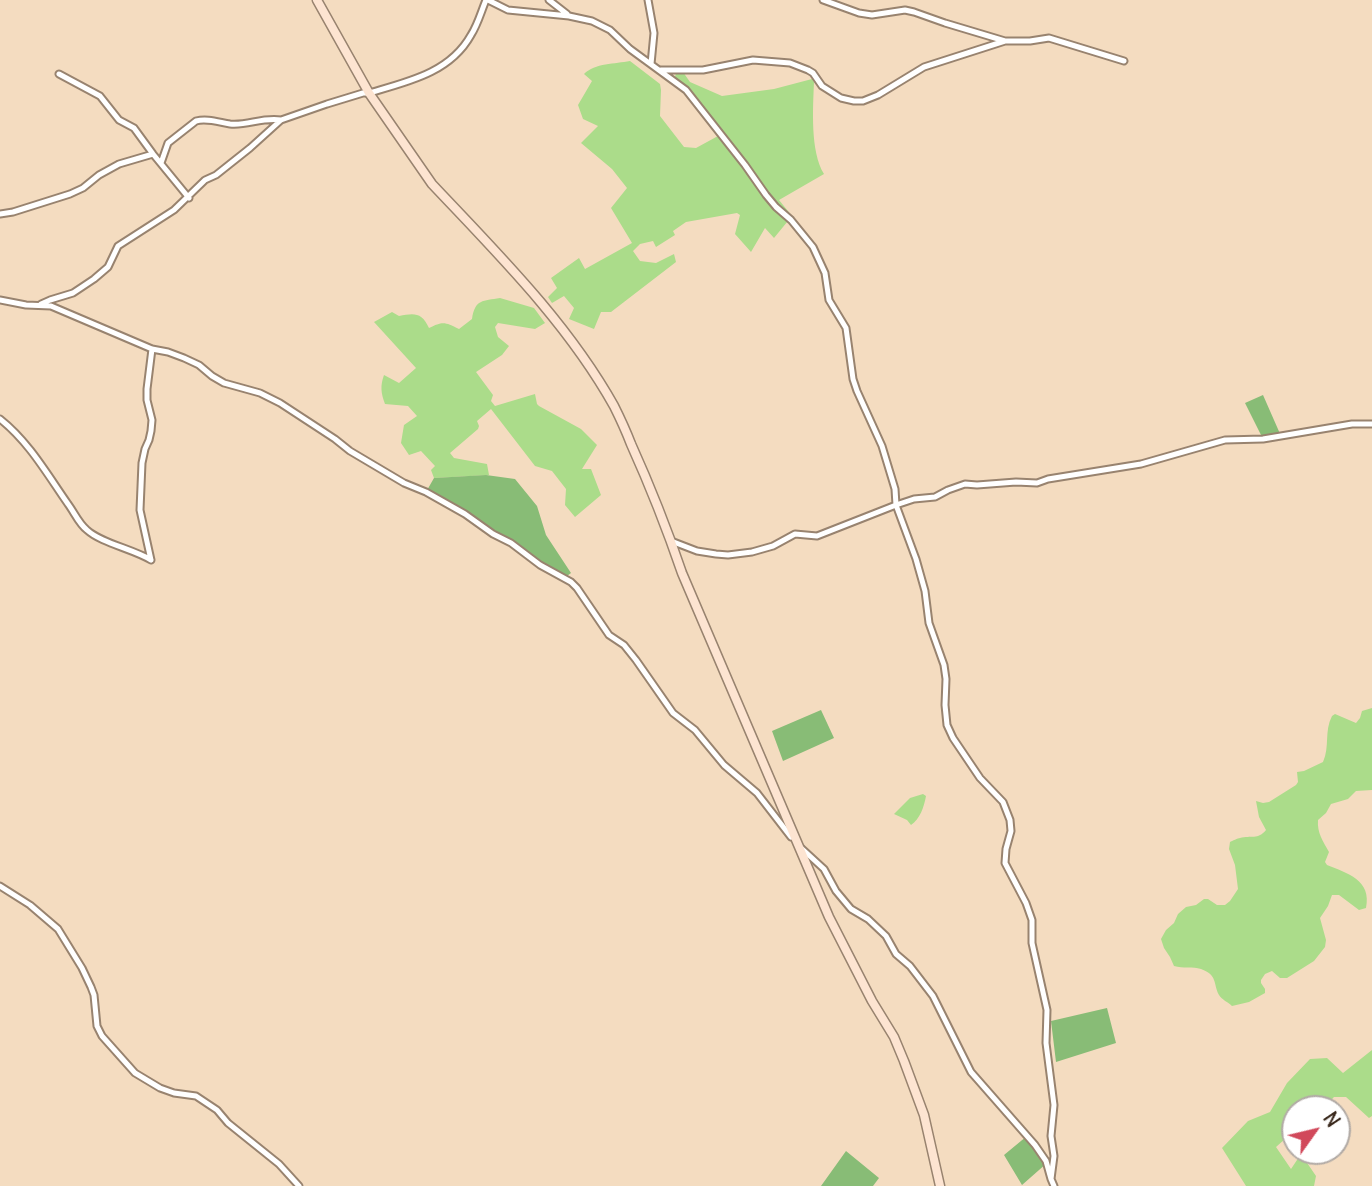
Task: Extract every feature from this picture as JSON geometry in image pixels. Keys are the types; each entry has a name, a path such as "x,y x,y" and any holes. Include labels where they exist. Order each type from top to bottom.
{"street":[{"path":"317,0 369,93 432,184 522,281 565,334 614,407 640,463 682,573 829,917 872,1001 894,1037 924,1115 940,1186"},
{"path":"41,304 69,295 106,270 118,246 167,216 205,180 227,166 281,120 429,74 452,59 472,34 487,0 508,10 592,21 610,30 630,49 685,90 746,165 766,195 792,220 813,247 824,273 830,300 846,328 853,379 882,446 897,505 925,591 929,623 944,665 947,725 980,778 1003,802 1010,820 1012,831 1005,863 1032,920 1032,943 1047,1010 1046,1043 1054,1105 1051,1136 1054,1156 1053,1183"},
{"path":"549,0 569,16"},
{"path":"648,0 654,33 651,65"},
{"path":"823,0 872,15 905,10 914,12 1005,41 1049,38 1124,61"},
{"path":"660,70 703,70 753,60 790,64 813,73 822,86 841,98 863,101 924,67 1005,41"},
{"path":"60,74 100,96 119,120 134,128 189,198"},
{"path":"161,163 168,143 196,121 232,124 265,119 281,120"},
{"path":"0,214 70,194 119,164 153,154"},
{"path":"0,300 51,306 152,349 184,358 224,383 280,402 350,452 465,514 540,565 571,582 609,635 624,645 636,660 673,713 695,730 724,765 757,793 799,846 824,869 836,891 851,909 868,919 886,936 897,954 933,996 971,1072 1046,1161 1053,1183"},
{"path":"1,419 43,466 87,530 151,559 144,533 141,500 142,463 152,420 147,389 152,349"},
{"path":"671,541 697,551 716,554 752,552 773,547 794,534 817,537 897,505 914,499 935,497 965,484 1037,483 1141,464 1225,440 1263,439 1352,424 1372,424"},
{"path":"0,886 30,905 58,929 91,987 97,1026 102,1036 135,1073 160,1088 196,1096 217,1110 228,1123 279,1164 299,1186"}],"green space":[{"path":"630,61 660,84 660,116 684,147 696,148 718,136 673,82 677,71 683,72 690,82 722,96 774,89 812,79 814,142 824,174 779,200 792,216 774,238 765,228 751,252 735,234 740,215 737,213 686,222 673,231 675,235 656,247 653,241 640,244 633,251 640,261 656,263 674,254 676,262 611,312 601,312 594,329 569,319 574,308 564,296 552,303 548,297 557,288 551,278 579,258 585,269 632,243 611,208 627,188 612,169 581,143 598,126 583,119 578,105 592,81 584,74 599,66"},
{"path":"500,298 534,308 545,323 535,329 498,323 495,327 498,337 509,346 502,355 476,372 493,395 491,401 495,406 535,394 539,406 581,429 597,445 582,469 591,469 601,495 575,517 565,505 566,489 552,471 535,466 491,409 477,421 478,429 450,453 454,458 487,464 489,475 434,478 431,470 435,466 421,451 409,455 401,443 404,425 417,416 408,406 385,404 382,393 384,375 399,383 416,368 374,322 392,312 399,316 420,316 429,328 444,323 459,329 472,319 478,304"},
{"path":"1263,395 1281,436 1263,439 1245,403"},
{"path":"486,475 515,479 537,506 546,535 571,573 563,579 426,492 434,478"},
{"path":"1372,708 1372,790 1356,791 1348,799 1331,804 1318,820 1319,833 1329,852 1325,862 1362,884 1367,898 1366,908 1359,910 1339,895 1332,895 1320,918 1326,940 1325,947 1314,961 1287,978 1280,978 1272,971 1265,974 1261,983 1265,993 1249,1002 1232,1006 1220,997 1213,977 1206,971 1174,966 1161,939 1186,907 1196,905 1204,899 1217,905 1225,905 1230,901 1238,889 1235,865 1229,849 1230,842 1257,836 1266,830 1259,817 1256,801 1269,802 1296,785 1297,772 1323,762 1332,716 1335,714 1356,723 1362,711"},
{"path":"821,710 834,738 783,761 772,731"},
{"path":"923,794 926,796 923,808 911,825 894,814 910,798"},
{"path":"1107,1008 1116,1043 1056,1062 1051,1021"},
{"path":"1372,1050 1372,1116 1369,1118 1351,1102 1351,1095 1281,1095 1281,1143 1276,1147 1281,1154 1281,1165 1288,1165 1291,1169 1294,1165 1308,1165 1316,1176 1314,1186 1246,1186 1222,1148 1248,1121 1270,1112 1287,1083 1310,1059 1327,1058 1343,1073"},
{"path":"1027,1136 1047,1163 1022,1185 1004,1155"},
{"path":"846,1151 879,1178 873,1186 821,1186"}]}
